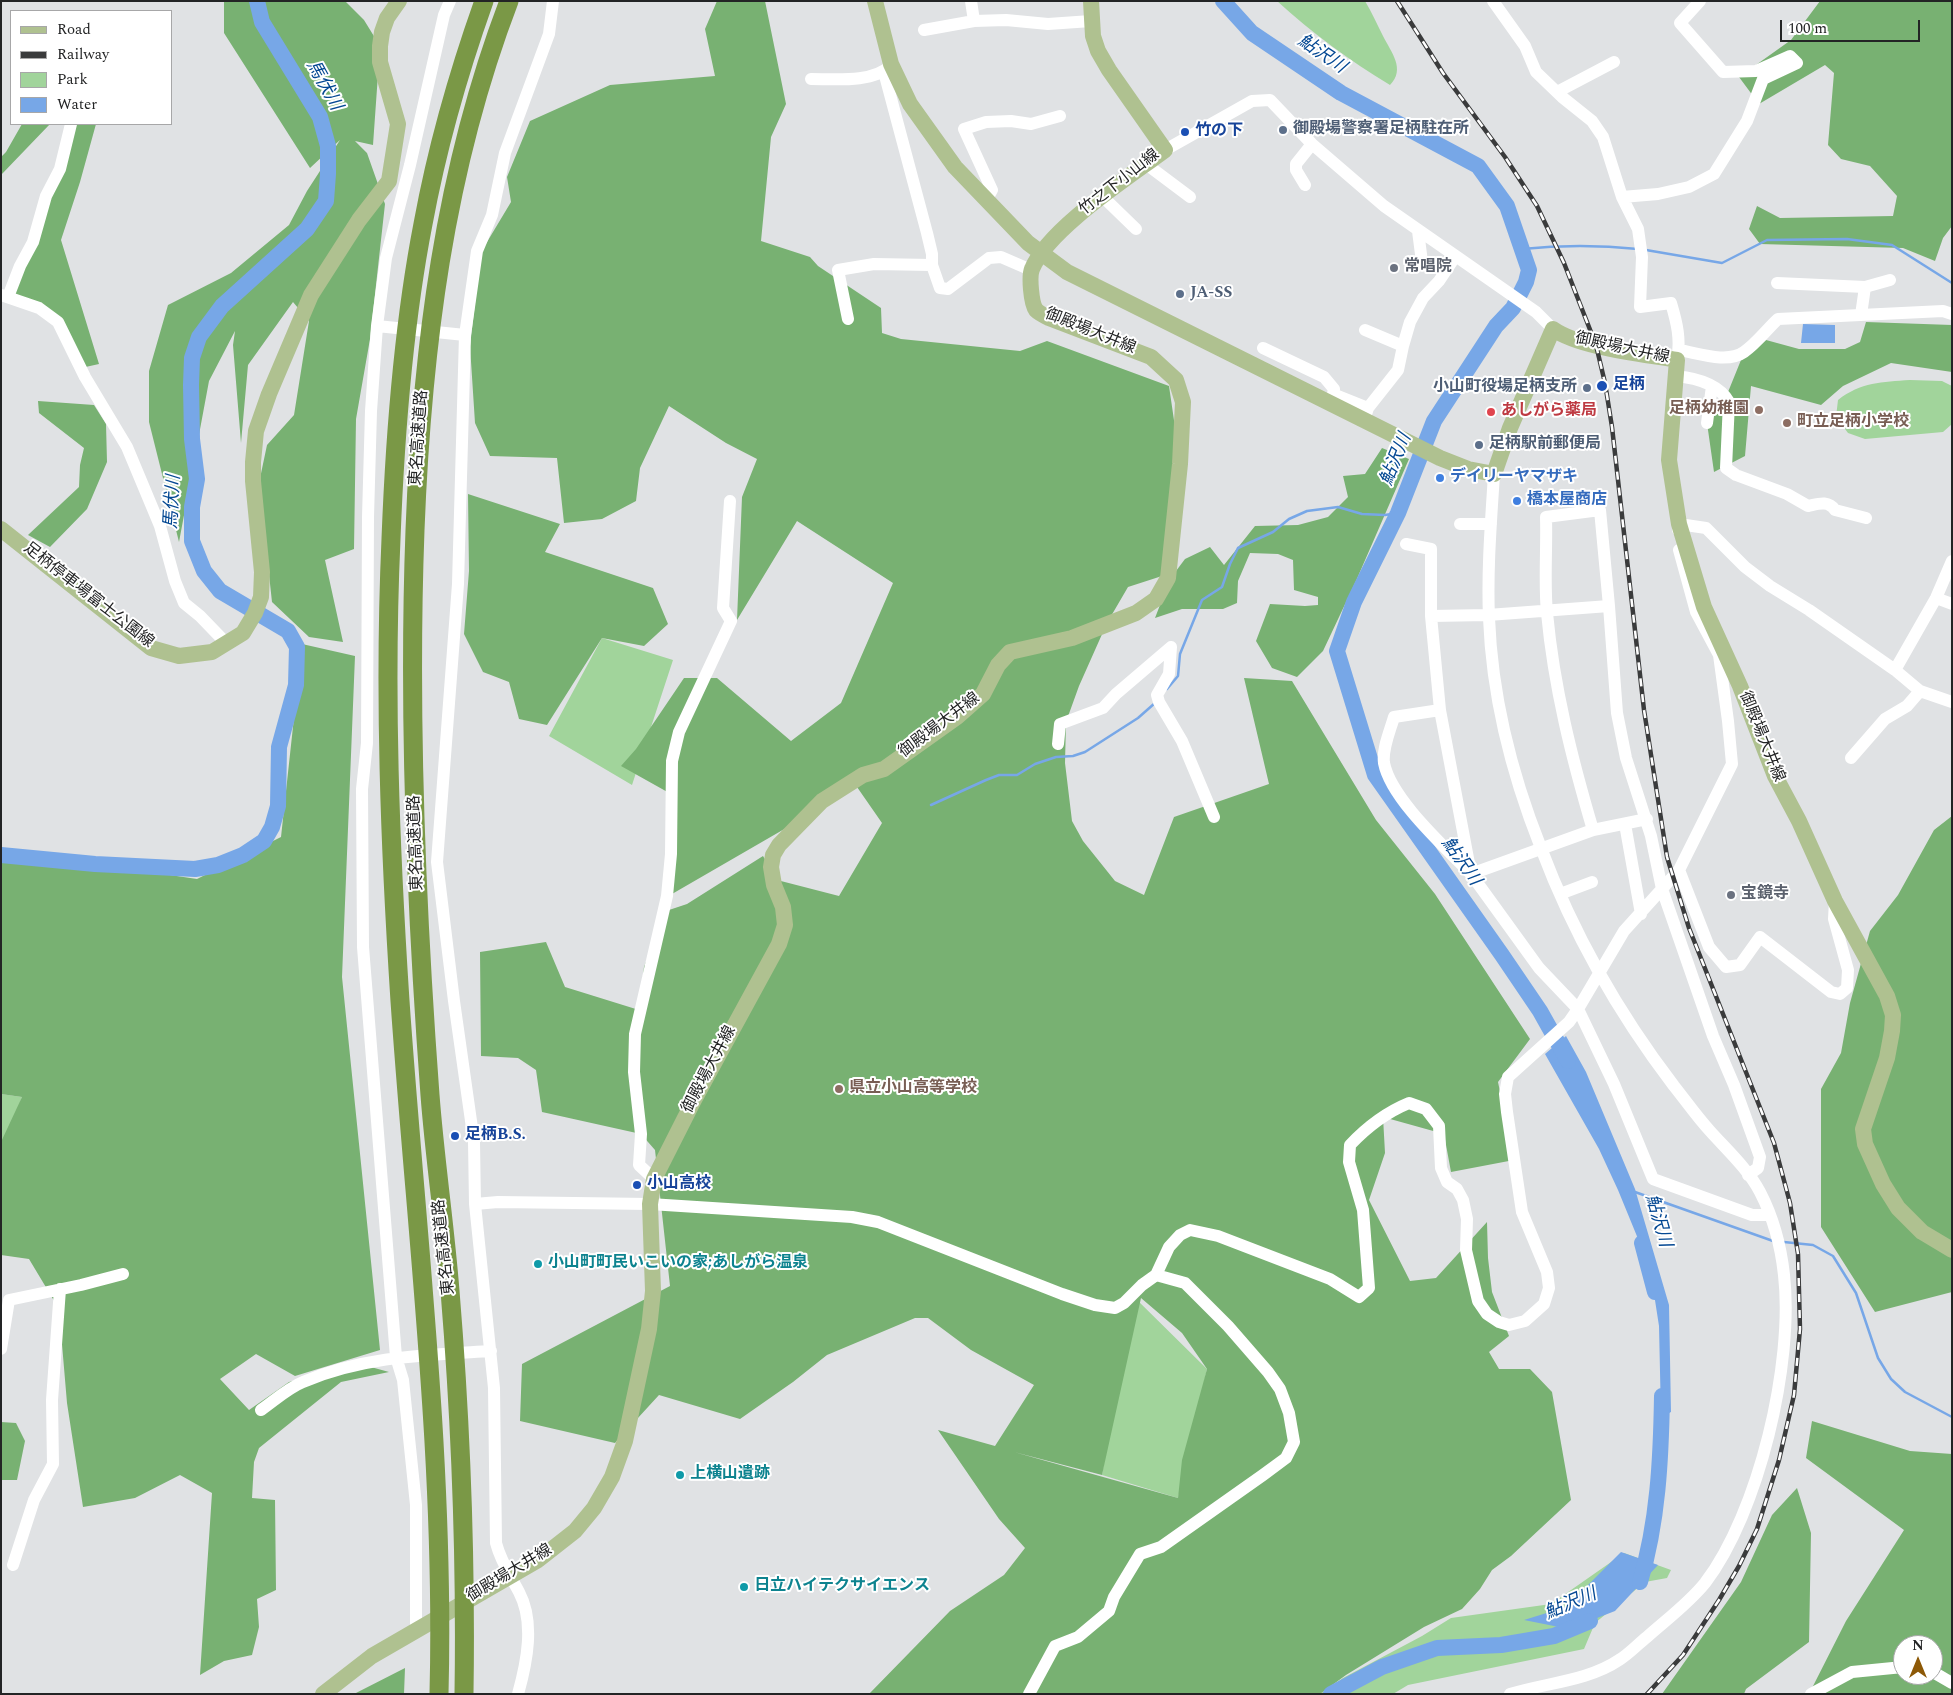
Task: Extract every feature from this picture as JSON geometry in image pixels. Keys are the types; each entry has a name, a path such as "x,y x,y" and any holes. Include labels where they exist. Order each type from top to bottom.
{"highway":[{"name":"東名高速道路","path":"440,1694 436,1466 400,1002 391,846 388,610 393,487 400,396 418,252 435,165 453,98 484,1"},
{"name":"東名高速道路","path":"464,1694 463,1537 455,1360 450,1287 430,1098 420,925 412,717 412,610 418,461 424,375 445,228 473,108 509,1"}],"main road":[{"name":"足柄停車場富士公園線","path":"1,529 151,648 180,656 212,652 243,633 255,613 260,597 262,572 253,482 256,432 269,394 311,295 359,220 389,181 398,124 380,62 380,46 387,18 399,1"},
{"path":"875,1 888,68 910,104 954,167 1028,243 1067,272 1366,414 1438,457 1468,469 1494,474"},
{"name":"竹之下小山線","path":"1042,253 1072,220 1165,150 1109,70 1098,51 1093,36 1091,1"},
{"path":"1031,270 1042,253"},
{"name":"御殿場大井線","path":"323,1694 372,1656 538,1560 575,1531 594,1508 612,1477 625,1441 649,1329 653,1291 650,1204 654,1179 694,1100 779,944 785,925 783,907 774,885 770,867 773,855 779,845 822,801 862,775 884,769 957,717 983,694 998,665 1010,652 1072,638 1136,613 1156,599 1168,578 1180,464 1182,402 1176,380 1151,357 1049,318 1036,309 1031,294 1031,270"},
{"name":"御殿場大井線","path":"1494,474 1510,428 1553,328 1561,334 1579,341 1677,362 1669,460 1678,524 1704,607 1744,695 1775,776 1799,821 1835,901 1887,996 1893,1015 1887,1058 1863,1129 1865,1144 1883,1184 1898,1208 1922,1232 1952,1250"}],"street":[{"path":"420,1628 416,1505 400,1357 363,947 362,789 367,742 368,517 377,326 386,258 410,165 444,15 450,1"},
{"path":"518,1694 528,1636 526,1609 500,1560 496,1543 494,1388 486,1351 475,1204 474,1142 454,1001 438,862 458,584 465,335 477,251 492,214 504,153 549,34 554,1"},
{"path":"971,1 974,20"},
{"path":"1493,1 1525,46 1536,72 1592,121 1603,138 1622,197 1638,229 1642,257 1640,307 1671,303 1678,327 1677,362 1690,378 1712,386 1724,393 1729,402 1726,468 1736,474 1787,494 1808,506 1822,503 1832,506 1835,510 1866,518"},
{"path":"1622,197 1658,194 1682,189 1714,174 1747,121 1763,79 1796,63 1790,56 1756,70 1723,72 1680,23 1700,1"},
{"path":"924,30 974,20 1006,20 1048,24 1091,21"},
{"path":"1557,92 1614,62"},
{"path":"811,79 854,79 888,68 932,254 932,265 940,288 948,288 989,258 1001,257 1031,270"},
{"path":"1165,150 1252,101 1270,100 1312,144 1384,206 1536,312 1553,328"},
{"path":"986,201 992,190 964,129 986,122 1011,121 1031,124 1060,116"},
{"path":"71,125 60,169 46,196 33,242 5,296 39,308 58,322 85,377 128,447 160,526 175,581 184,603 200,616 227,644"},
{"path":"1305,184 1296,170 1296,164 1312,144"},
{"path":"1146,164 1190,197"},
{"path":"1103,197 1136,229"},
{"path":"1418,231 1422,262"},
{"path":"1263,348 1324,377 1334,389 1333,394 1366,414 1398,370 1410,322 1423,298 1439,281 1455,257"},
{"path":"848,319 838,270 874,264 932,265"},
{"path":"1777,284 1865,286 1890,280"},
{"path":"1861,315 1865,286"},
{"path":"1677,362 1717,356 1731,356 1744,352 1778,319 1943,312 1952,314"},
{"path":"377,326 465,335"},
{"path":"1365,330 1403,346"},
{"path":"1707,423 1712,386"},
{"path":"1494,474 1488,615 1492,657 1499,712 1507,744 1540,848 1598,972 1648,1052 1706,1127 1748,1174 1760,1191 1770,1215 1781,1256 1785,1303 1780,1375 1767,1441 1755,1481 1735,1534 1703,1585 1671,1616 1619,1660 1591,1674 1510,1694"},
{"path":"654,1179 639,1165 641,1134 634,1072 635,1034 667,896 671,854 672,761 679,732 731,620 723,608 730,500"},
{"path":"1593,830 1574,766 1556,686 1547,612 1546,517 1600,510 1610,606 1617,713 1626,758 1647,819 1662,889 1713,1036 1734,1085 1760,1157 1758,1168 1748,1174"},
{"path":"1460,524 1491,524"},
{"path":"475,1204 498,1202 650,1204 852,1217 878,1222 1062,1294 1095,1305 1115,1308 1124,1303 1142,1285 1156,1275 1169,1247 1180,1235 1190,1230 1218,1236 1330,1279 1359,1297 1369,1288 1363,1210 1350,1162 1350,1145 1365,1130 1396,1109 1409,1103 1426,1109 1439,1126 1441,1168 1447,1182 1457,1189 1464,1200 1467,1218 1466,1250 1478,1302 1487,1314 1499,1322 1509,1325 1525,1321 1544,1304 1549,1288 1547,1272 1522,1212 1507,1112 1506,1094 1508,1078 1569,1022 1624,931 1679,870 1732,764 1719,655 1696,612 1678,546 1678,524 1706,528 1745,567 1770,586 1810,610 1895,670 1920,691 1952,702"},
{"path":"1406,544 1431,549 1431,616 1440,710 1471,874"},
{"path":"1895,670 1936,598 1952,561"},
{"path":"1936,598 1952,604"},
{"path":"1431,616 1547,612 1610,606"},
{"path":"1058,744 1060,724 1104,708 1116,694 1171,646 1169,674 1159,700 1182,742 1214,817"},
{"path":"1851,758 1886,718 1906,706 1920,691"},
{"path":"1440,710 1394,718 1384,754 1384,762 1390,782 1400,798 1471,874 1539,968 1578,1010 1614,1084 1653,1179 1752,1215 1770,1215"},
{"path":"1471,874 1593,830 1647,819"},
{"path":"1625,824 1641,914"},
{"path":"1679,870 1710,947 1726,967 1740,965 1760,938 1831,992 1840,994 1847,988 1848,970 1834,919 1835,901"},
{"path":"1560,894 1592,882"},
{"path":"1,1349 5,1301 123,1274"},
{"path":"1029,1694 1055,1646 1078,1636 1109,1611 1114,1597 1140,1554 1161,1547 1263,1475 1286,1458 1294,1442 1289,1413 1280,1389 1268,1372 1228,1326 1185,1283 1156,1275"},
{"path":"13,1565 34,1500 53,1464 52,1400 60,1289"},
{"path":"262,1410 301,1383 360,1364 400,1357 486,1351"},
{"path":"1811,1694 1852,1672 1893,1668"}],"green space":[{"path":"224,1 345,1 364,20 380,46 373,145 355,141 367,153 385,204 370,339 356,419 354,549 325,560 343,642 309,637 272,602 259,483 267,445 294,415 309,321 293,302 248,365 241,443 233,345 235,331 209,381 179,542 149,422 149,371 168,305 231,273 289,225 307,191 340,140 310,168 224,33"},
{"path":"717,1 765,1 786,104 771,137 761,241 810,257 818,266 881,308 882,333 901,339 1020,351 1047,341 1169,386 1176,434 1162,576 1128,587 1107,623 1079,686 1066,722 1065,763 1072,821 1083,841 1115,881 1144,895 1174,817 1269,784 1244,678 1292,681 1376,820 1435,894 1530,1039 1498,1082 1514,1160 1451,1172 1444,1134 1383,1117 1385,1153 1369,1200 1410,1281 1436,1278 1487,1222 1488,1258 1492,1292 1509,1336 1489,1352 1499,1369 1530,1369 1552,1392 1571,1500 1511,1556 1492,1570 1480,1589 1462,1609 1424,1627 1346,1675 1320,1694 869,1694 950,1611 1004,1575 1025,1548 999,1519 938,1430 995,1446 1034,1385 971,1350 928,1318 915,1318 827,1355 793,1382 740,1419 659,1395 615,1443 520,1421 522,1364 670,1286 655,1150 641,1134 542,1112 536,1070 518,1058 481,1056 480,952 546,942 565,987 639,1010 644,967 666,911 687,904 763,856 777,880 839,896 882,823 857,787 672,894 671,794 621,766 636,749 684,678 717,678 791,741 841,703 893,583 797,521 737,620 742,497 757,459 726,443 669,406 640,468 636,501 602,519 564,523 557,458 490,456 475,423 470,346 481,252 511,202 507,177 530,121 610,85 715,76 705,29","holes":["1141,1298 1182,1333 1207,1369 1182,1460 1178,1498 1014,1452 1102,1475"]},
{"path":"1277,1 1365,1 1393,54 1397,67 1395,79 1390,85 1360,66 1332,46"},
{"path":"1820,1 1952,1 1952,226 1943,238 1935,261 1903,248 1760,244 1749,229 1757,206 1780,218 1893,216 1897,196 1870,166 1841,159 1828,145 1834,73 1825,65 1759,104 1739,77 1791,40"},
{"path":"21,125 49,125 1,175 1,157 6,152"},
{"path":"76,125 96,125 61,240 99,364 81,368 51,312 10,291"},
{"path":"1866,322 1952,325 1952,372 1891,363 1843,386 1821,405 1751,386 1745,456 1714,472 1707,423 1726,397 1741,360 1766,340 1799,349 1845,349 1860,342"},
{"path":"1910,380 1942,381 1952,386 1952,424 1943,432 1865,439 1848,433 1836,417 1838,400 1855,390 1872,384"},
{"path":"38,401 94,405 106,424 107,462 87,509 50,547 28,535 79,487 80,465 84,448 39,413"},
{"path":"1382,448 1409,459 1356,581 1323,651 1297,677 1272,668 1256,641 1270,604 1318,605 1318,597 1294,590 1293,560 1278,554 1250,553 1238,581 1237,603 1223,609 1182,609 1155,618 1170,579 1185,559 1210,547 1224,565 1255,526 1298,525 1328,517 1348,497 1343,476 1365,474"},
{"path":"468,494 560,524 545,552 653,588 668,624 644,646 602,638 547,725 519,719 509,682 483,672 464,634 469,571"},
{"path":"602,638 673,660 632,785 549,736"},
{"path":"302,644 355,656 342,977 380,1350 295,1376 256,1354 220,1379 249,1410 289,1382 360,1364 389,1372 341,1382 259,1448 254,1462 252,1498 275,1500 276,1590 257,1599 259,1627 252,1655 224,1661 200,1675 212,1493 180,1475 135,1498 83,1507 67,1403 59,1309 29,1259 1,1255 1,1142 22,1097 1,1094 1,850 197,879 281,837"},
{"path":"1952,816 1952,1292 1875,1312 1821,1227 1821,1089 1841,1053 1850,1003 1870,931 1898,895 1934,830"},
{"path":"1,1094 22,1097 1,1155"},
{"path":"1132,1295 1207,1369 1178,1498 1102,1475"},
{"path":"1812,1421 1910,1451 1952,1454 1952,1694 1809,1694 1846,1621 1904,1530 1806,1458"},
{"path":"1,1422 16,1423 25,1441 17,1480 1,1480"},
{"path":"1797,1488 1811,1533 1809,1642 1746,1689 1744,1694 1662,1694 1741,1582 1772,1515"},
{"path":"1624,1553 1671,1570 1667,1578 1645,1582 1595,1623 1584,1649 1408,1685 1393,1694 1320,1694 1343,1678 1422,1636 1451,1618 1551,1604"},
{"path":"405,1668 404,1694 354,1694"}],"water":[{"path":"1803,324 1835,325 1835,343 1801,343"},
{"path":"1566,1036 1586,1072 1635,1189 1669,1305 1671,1412 1661,1417 1659,1326 1650,1268 1599,1149 1545,1054"},
{"path":"1621,1552 1658,1565 1615,1611 1569,1629 1524,1620 1566,1607"}],"waterway":[{"name":"馬伏川","path":"1,855 95,864 195,869 218,865 243,855 264,841 272,827 278,806 279,747 296,685 297,647 288,631 220,591 204,571 192,541 192,507 197,479 192,439 191,385 192,358 199,337 222,306 307,229 326,201 328,146 320,117 262,22 257,1"},
{"name":"鮎沢川","path":"1223,1 1252,33 1341,93 1478,166 1507,206 1529,270 1526,282 1513,308 1496,326 1434,421 1398,513 1354,602 1337,651 1375,775 1540,1011 1568,1061"},
{"path":"1646,250 1722,263 1767,240 1847,239 1892,245 1952,283"},
{"path":"1522,249 1580,246 1638,249"},
{"path":"1167,689 1178,676 1180,654 1202,600 1222,587 1238,548 1273,532 1289,519 1307,511 1338,507 1362,514 1385,515 1398,513"},
{"path":"931,805 999,775 1017,775 1035,764 1056,757 1073,756 1085,752 1138,718 1155,703"},
{"path":"1635,1192 1773,1241"},
{"path":"1784,1242 1813,1245 1833,1256 1856,1293 1878,1358 1891,1379 1905,1392 1952,1417"},
{"name":"鮎沢川","path":"1642,1243 1655,1292"},
{"name":"鮎沢川","path":"1640,1582 1655,1513 1661,1443 1662,1396"},
{"name":"鮎沢川","path":"1331,1694 1382,1667 1437,1648 1501,1645 1554,1636 1590,1621"}],"railway":[{"path":"1397,1 1443,73 1505,157 1537,206 1564,263 1596,345 1605,383 1612,427 1644,710 1667,857 1689,928 1774,1143 1790,1203 1798,1254 1800,1329 1794,1395 1779,1460 1757,1529 1739,1566 1683,1655 1647,1694"}],"place":[{"name":"御殿場警察署足柄駐在所","path":"1283,130"},
{"name":"竹の下","path":"1185,132"},
{"name":"常唱院","path":"1394,268"},
{"name":"JA-SS","path":"1180,294"},
{"name":"足柄","path":"1602,386"},
{"name":"小山町役場足柄支所","path":"1587,388"},
{"name":"足柄幼稚園","path":"1759,410"},
{"name":"あしがら薬局","path":"1491,412"},
{"name":"町立足柄小学校","path":"1787,423"},
{"name":"足柄駅前郵便局","path":"1479,445"},
{"name":"デイリーヤマザキ","path":"1440,478"},
{"name":"橋本屋商店","path":"1517,501"},
{"name":"宝鏡寺","path":"1731,895"},
{"name":"県立小山高等学校","path":"839,1089"},
{"name":"足柄B.S.","path":"455,1136"},
{"name":"小山高校","path":"637,1185"},
{"name":"小山町町民いこいの家;あしがら温泉","path":"538,1264"},
{"name":"上横山遺跡","path":"680,1475"},
{"name":"日立ハイテクサイエンス","path":"744,1587"}]}
